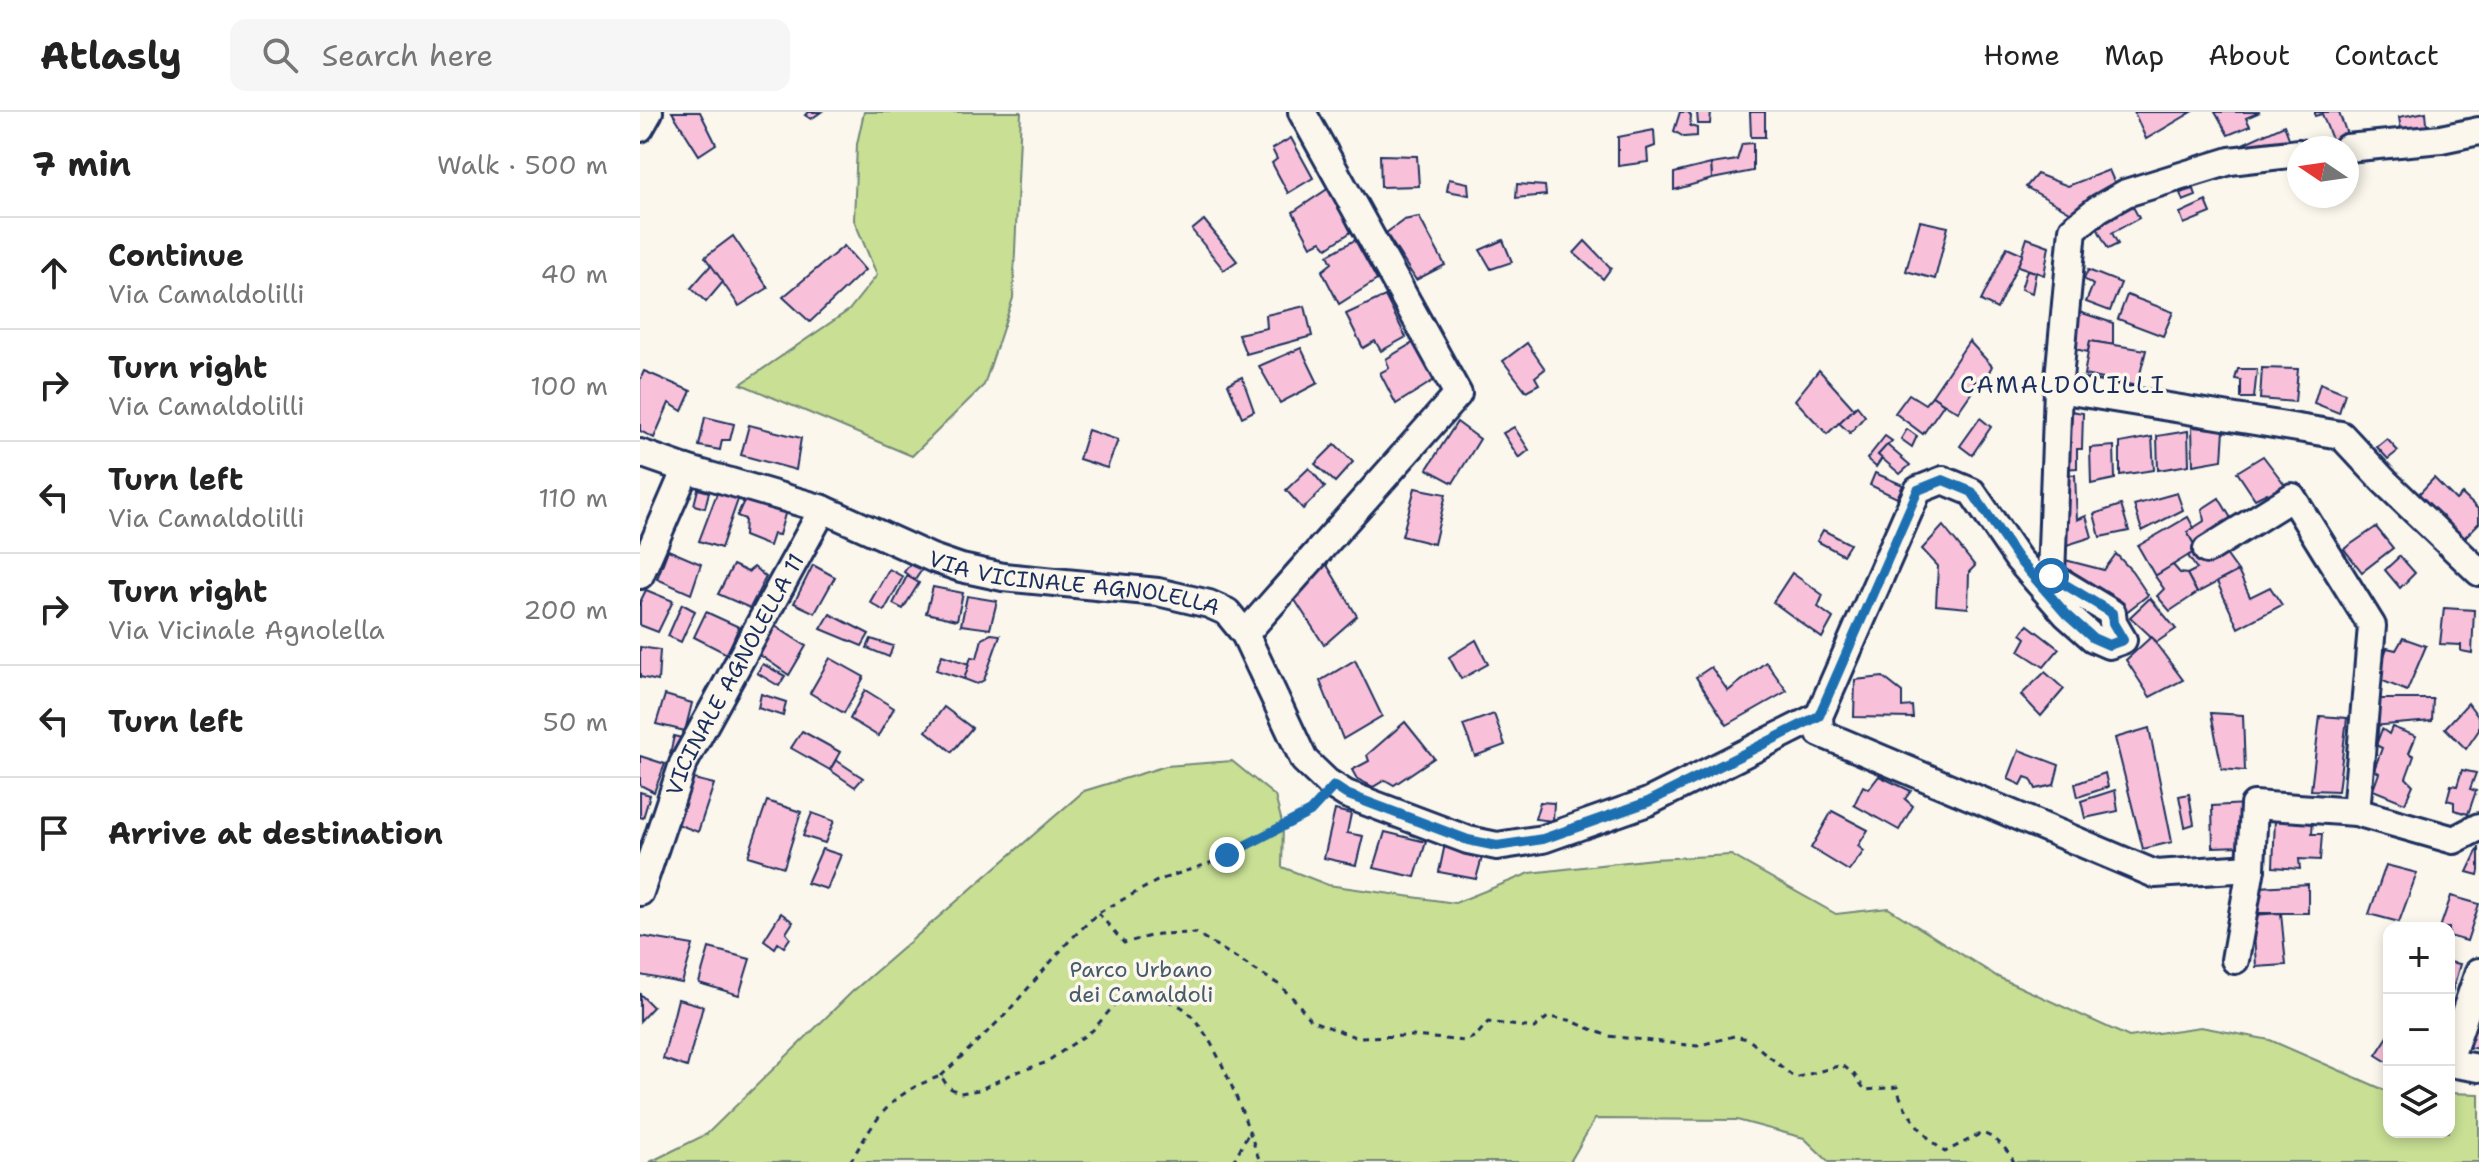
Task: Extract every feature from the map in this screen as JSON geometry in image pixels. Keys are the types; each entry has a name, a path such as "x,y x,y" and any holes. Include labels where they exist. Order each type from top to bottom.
{"street":[{"path":"640,128 649,112"},
{"path":"1245,634 1458,394 1302,112"},
{"path":"2359,147 2441,139 2479,131"},
{"path":"2251,868 2155,874 1820,733 1819,716 1918,490 1943,480 1972,492 2018,559 2066,614 2093,638 2109,645 2123,640 2113,623 2112,613 2051,576 2058,389 2073,229 2126,193 2230,161 2287,154"},
{"path":"2058,389 2341,435 2479,572"},
{"name":"VIA VICINALE AGNOLELLA","path":"640,453 823,509 961,568 1003,577 1158,592 1209,604 1227,612 1245,634 1304,760 1346,794 1468,840 1497,846 1543,839 1648,802 1819,716"},
{"path":"640,575 686,469"},
{"path":"2207,550 2292,497 2372,626 2356,812"},
{"name":"VICINALE AGNOLELLA 11","path":"640,892 683,764 823,509"},
{"path":"2235,960 2251,868 2254,805 2356,812 2454,840 2479,827"},
{"path":"2455,1044 2479,972"},
{"path":"2455,1063 2479,1068"}],"path":[{"path":"850,1162 882,1110 896,1099 941,1076 1004,1016 1069,941 1098,913 1159,880 1210,863 1290,825 1310,812 1334,786"},
{"path":"1098,913 1124,943 1158,934 1196,933 1278,984 1310,1020 1355,1037 1413,1036 1465,1041 1476,1036 1488,1022 1534,1028 1548,1017 1569,1020 1608,1036 1697,1046 1734,1036 1748,1039 1795,1078 1842,1065 1854,1074 1865,1090 1897,1087 1900,1098 1920,1128 1945,1152 1982,1133 2008,1151 2014,1162"},
{"path":"941,1076 948,1087 960,1093 979,1090 1014,1073 1045,1063 1093,1030 1123,995 1158,999 1182,1008 1202,1030 1233,1088 1260,1162"},
{"path":"1233,1162 1249,1132"}],"green space":[{"path":"864,112 1021,112 1013,298 984,385 912,456 741,384 849,310 877,275 854,220 857,144"},
{"name":"Parco Urbano dei Camaldoli","path":"1232,761 1275,796 1283,826 1282,867 1328,885 1455,903 1530,873 1653,859 1731,855 1836,914 1888,908 1998,977 2129,1037 2201,1027 2270,1040 2383,1089 2383,1138 2455,1138 2455,1093 2479,1094 2479,1162 1829,1162 1804,1138 1737,1120 1595,1119 1570,1162 650,1162 707,1134 852,992 1084,791 1166,766"}],"building":[{"path":"672,112 700,112 716,144 699,155"},
{"path":"821,112 811,119 805,115"},
{"path":"1680,112 1688,112 1691,116 1690,126 1697,128 1697,136 1684,137 1674,131"},
{"path":"1697,112 1711,112 1710,124 1698,124"},
{"path":"1750,112 1765,112 1765,137 1751,137"},
{"path":"2134,112 2192,112 2146,139"},
{"path":"2215,112 2260,112 2246,118 2250,126 2228,135"},
{"path":"2315,112 2339,112 2348,136 2331,136 2322,114 2315,116"},
{"path":"2426,112 2428,135 2392,139 2392,129 2401,130 2399,117"},
{"path":"2284,125 2288,136 2287,147 2238,153 2236,147"},
{"path":"1654,130 1655,146 1647,149 1648,162 1618,166 1618,137"},
{"path":"1291,138 1313,178 1288,193 1272,163 1277,159 1272,149"},
{"path":"1753,143 1753,171 1712,179 1711,164 1737,160 1742,144"},
{"path":"1380,155 1417,156 1419,186 1381,187"},
{"path":"1711,164 1712,179 1674,190 1674,173"},
{"path":"2109,170 2116,186 2090,197 2072,213 2026,187 2037,174 2068,186"},
{"path":"1449,179 1468,183 1469,195 1447,191"},
{"path":"1517,184 1545,186 1546,195 1516,198"},
{"path":"1329,188 1351,232 1327,248 1321,241 1311,246 1293,212"},
{"path":"2194,189 2196,196 2183,201 2180,193"},
{"path":"2130,201 2139,218 2112,233 2118,244 2108,249 2094,222"},
{"path":"2206,201 2211,213 2184,224 2180,213"},
{"path":"1419,217 1445,265 1416,280 1386,233 1404,220"},
{"path":"1204,220 1237,261 1224,270 1192,230"},
{"path":"1920,221 1948,227 1935,279 1906,271"},
{"path":"733,236 768,288 739,306 705,257"},
{"path":"2027,238 2049,246 2044,275 2018,266"},
{"path":"1355,240 1377,280 1339,304 1322,271 1332,263 1328,255"},
{"path":"1503,240 1512,262 1491,269 1480,250"},
{"path":"1585,241 1611,268 1603,279 1574,253"},
{"path":"844,246 865,270 810,322 783,297"},
{"path":"2007,247 2023,254 1997,309 1981,301"},
{"path":"711,265 723,282 706,302 691,288"},
{"path":"2027,270 2036,272 2032,293 2021,289"},
{"path":"2088,270 2121,283 2110,311 2086,302 2093,285 2084,279"},
{"path":"2127,295 2173,312 2163,336 2118,319"},
{"path":"1385,296 1406,337 1381,351 1375,341 1363,348 1346,314"},
{"path":"1305,306 1312,336 1246,354 1238,334 1267,328 1266,315"},
{"path":"2076,311 2113,323 2113,345 2090,341 2088,352 2075,349"},
{"path":"1416,341 1436,379 1396,404 1380,373 1389,368 1386,359"},
{"path":"1969,341 1992,366 1983,384 1975,381 1958,412 1932,396"},
{"path":"2090,341 2146,350 2137,386 2084,375"},
{"path":"1527,343 1545,369 1535,377 1539,384 1526,391 1503,361"},
{"path":"1301,348 1318,383 1280,403 1259,366"},
{"path":"2262,368 2298,369 2295,402 2260,399"},
{"path":"2238,369 2257,369 2254,398 2241,398 2241,380 2235,379"},
{"path":"1819,370 1854,409 1827,434 1795,400"},
{"path":"644,371 691,391 682,411 669,403 654,438 640,431 640,380"},
{"path":"1242,377 1254,411 1242,417 1228,384"},
{"path":"2320,383 2345,393 2339,413 2314,403"},
{"path":"1909,394 1925,404 1932,396 1944,404 1923,434 1895,413"},
{"path":"1857,406 1865,416 1850,433 1839,423"},
{"path":"2065,410 2083,413 2082,449 2077,449 2077,468 2062,469"},
{"path":"705,417 734,424 730,440 722,440 720,450 699,446"},
{"path":"1980,418 1991,427 1972,455 1960,446"},
{"path":"1457,422 1480,439 1453,483 1427,469"},
{"path":"749,425 801,438 796,470 741,455"},
{"path":"1514,427 1529,450 1519,458 1503,433"},
{"path":"2192,427 2224,430 2222,460 2193,465"},
{"path":"1907,429 1917,436 1912,447 1901,439"},
{"path":"1088,430 1118,440 1107,468 1079,459"},
{"path":"2188,431 2189,465 2158,470 2157,436"},
{"path":"1885,436 1892,441 1878,455 1882,458 1876,467 1867,459"},
{"path":"2152,437 2154,470 2120,475 2120,443"},
{"path":"2387,439 2398,451 2388,459 2377,447"},
{"path":"1335,444 1353,462 1335,482 1315,464"},
{"path":"1887,445 1910,465 1900,474 1878,455"},
{"path":"2114,446 2115,479 2091,484 2090,448"},
{"path":"2263,456 2289,490 2274,501 2267,493 2255,499 2237,472"},
{"path":"1309,468 1325,487 1303,509 1286,490"},
{"path":"1875,473 1903,485 1897,498 1870,485"},
{"path":"2063,474 2075,475 2077,520 2086,516 2092,537 2064,546"},
{"path":"2434,478 2456,500 2462,494 2479,510 2479,523 2464,538 2444,518 2438,522 2416,497"},
{"path":"719,488 740,494 721,548 699,541"},
{"path":"1415,488 1446,494 1434,544 1402,536"},
{"path":"698,489 709,492 705,508 694,505"},
{"path":"2177,493 2183,510 2142,531 2134,505"},
{"path":"747,494 787,507 779,535 773,534 769,546 744,536 745,519 737,516"},
{"path":"2219,498 2235,525 2197,550 2187,532 2204,521 2202,509"},
{"path":"2121,505 2129,531 2100,537 2094,514"},
{"path":"2188,517 2194,528 2187,532 2197,550 2155,576 2138,546"},
{"path":"1943,526 1975,566 1969,572 1968,608 1936,605 1938,566 1922,549"},
{"path":"2376,527 2393,548 2362,572 2344,549"},
{"path":"1823,530 1850,544 1843,555 1817,541"},
{"path":"668,550 701,564 691,594 657,579"},
{"path":"2197,550 2223,550 2238,571 2197,593 2187,574 2197,569 2188,556"},
{"path":"2116,554 2148,595 2125,613 2061,572 2065,560 2104,570"},
{"path":"2400,556 2415,573 2400,588 2385,570"},
{"path":"913,560 925,565 915,580 904,572"},
{"path":"1324,560 1357,616 1324,645 1291,594"},
{"path":"733,565 748,572 754,567 766,577 750,608 718,594"},
{"path":"813,565 835,577 815,613 794,603"},
{"path":"2173,565 2180,573 2187,574 2197,593 2170,611 2157,596 2164,589 2155,576"},
{"path":"889,569 903,577 884,611 870,602"},
{"path":"2238,571 2250,597 2270,587 2282,605 2238,628 2217,582"},
{"path":"1792,573 1823,595 1818,607 1833,618 1822,638 1773,602"},
{"path":"907,576 919,583 903,609 893,604"},
{"path":"933,587 963,593 957,620 926,613"},
{"path":"646,590 673,601 658,632 640,625 640,602"},
{"path":"967,596 997,601 990,629 961,625"},
{"path":"2150,598 2176,629 2157,642 2130,617"},
{"path":"682,604 695,611 681,642 668,636"},
{"path":"2444,608 2474,610 2472,653 2461,651 2461,645 2440,644"},
{"path":"706,612 739,627 727,654 694,637"},
{"path":"830,614 869,634 862,646 821,629"},
{"path":"2028,625 2059,649 2044,667 2019,651 2026,638 2021,634"},
{"path":"775,626 806,646 789,675 760,655"},
{"path":"991,634 1000,635 984,680 977,684 964,679 971,657 977,658 982,639"},
{"path":"2151,637 2183,680 2150,697 2126,660"},
{"path":"2403,638 2426,646 2407,691 2376,678 2387,648 2396,650"},
{"path":"871,639 893,646 889,657 867,648"},
{"path":"1476,640 1488,664 1461,679 1449,657"},
{"path":"640,647 660,650 658,681 640,677"},
{"path":"942,655 969,664 964,679 936,670"},
{"path":"830,658 864,677 844,713 810,693"},
{"path":"1355,660 1382,716 1343,739 1320,681"},
{"path":"1766,662 1787,691 1727,725 1696,677 1711,667 1728,691"},
{"path":"763,664 785,676 779,686 757,673"},
{"path":"2045,672 2064,689 2041,716 2021,695"},
{"path":"1883,677 1902,692 1902,707 1912,706 1913,718 1854,717 1855,680"},
{"path":"865,690 894,708 878,736 850,719"},
{"path":"761,694 786,702 783,716 758,708"},
{"path":"665,695 692,703 685,731 656,724"},
{"path":"2374,699 2433,699 2432,721 2372,726"},
{"path":"2468,703 2479,718 2479,730 2466,749 2445,728"},
{"path":"944,707 972,728 952,752 926,731"},
{"path":"2211,713 2243,715 2245,771 2222,769"},
{"path":"1494,714 1505,745 1475,756 1463,725"},
{"path":"2320,716 2347,718 2338,791 2311,790"},
{"path":"1405,722 1434,758 1394,785 1385,780 1373,787 1357,779 1352,770 1369,761 1367,755"},
{"path":"2392,727 2416,736 2409,753 2414,756 2406,778 2413,785 2405,803 2373,790 2379,773 2374,770 2382,748 2376,745 2382,729 2389,734"},
{"path":"2149,728 2172,842 2143,849 2115,738"},
{"path":"802,731 840,752 830,770 791,748"},
{"path":"674,736 685,739 679,758 670,754"},
{"path":"2019,750 2059,765 2054,785 2036,789 2031,779 2025,777 2021,785 2008,779"},
{"path":"640,756 665,764 654,792 640,785"},
{"path":"836,760 863,778 855,787 830,770"},
{"path":"2462,770 2476,773 2470,789 2476,791 2468,814 2454,810 2454,802 2447,800 2451,785 2457,786"},
{"path":"2105,773 2108,787 2078,797 2075,784"},
{"path":"1879,776 1911,791 1905,799 1913,806 1899,830 1854,805 1863,786 1869,789"},
{"path":"686,777 714,784 698,832 672,822"},
{"path":"2115,790 2118,811 2085,818 2081,801"},
{"path":"640,792 650,795 643,818 640,817"},
{"path":"2189,794 2194,824 2185,827 2179,796"},
{"path":"767,801 801,812 784,867 748,856"},
{"path":"1540,802 1554,803 1553,821 1535,819"},
{"path":"2246,804 2243,846 2213,847 2212,806"},
{"path":"1335,810 1351,814 1347,833 1363,836 1356,865 1324,858"},
{"path":"1832,811 1868,830 1858,846 1864,851 1849,871 1811,848"},
{"path":"812,813 834,821 825,843 803,836"},
{"path":"2275,819 2313,819 2312,834 2322,834 2320,860 2299,859 2300,869 2273,867"},
{"path":"1385,832 1426,842 1415,877 1374,868"},
{"path":"1445,844 1483,854 1476,879 1439,872"},
{"path":"2479,847 2479,871 2478,875 2467,872"},
{"path":"822,849 841,855 827,889 807,883"},
{"path":"2386,865 2417,873 2399,922 2369,914"},
{"path":"2308,884 2308,913 2258,913 2259,887"},
{"path":"2451,896 2479,904 2467,941 2455,938 2455,922 2442,922"},
{"path":"781,913 793,922 786,933 790,938 784,947 778,943 775,948 764,940"},
{"path":"2281,913 2286,965 2256,967 2253,915"},
{"path":"640,936 693,945 682,983 640,975"},
{"path":"709,948 750,959 739,995 699,983"},
{"path":"2455,963 2460,964 2455,982"},
{"path":"640,994 653,1007 640,1021"},
{"path":"678,999 703,1006 687,1067 663,1059"},
{"path":"2475,1014 2479,1015 2479,1049 2462,1046"},
{"path":"2383,1044 2383,1059 2376,1055"}],"district":[{"name":"CAMALDOLILLI","path":"2063,385"}],"route":[{"path":"1227,855 1290,825 1310,812 1334,786 1346,794 1468,840 1497,846 1543,839 1648,802 1819,716 1918,490 1943,480 1972,492 2018,559 2066,614 2093,638 2109,645 2123,640 2113,623 2112,613 2051,576"}]}
